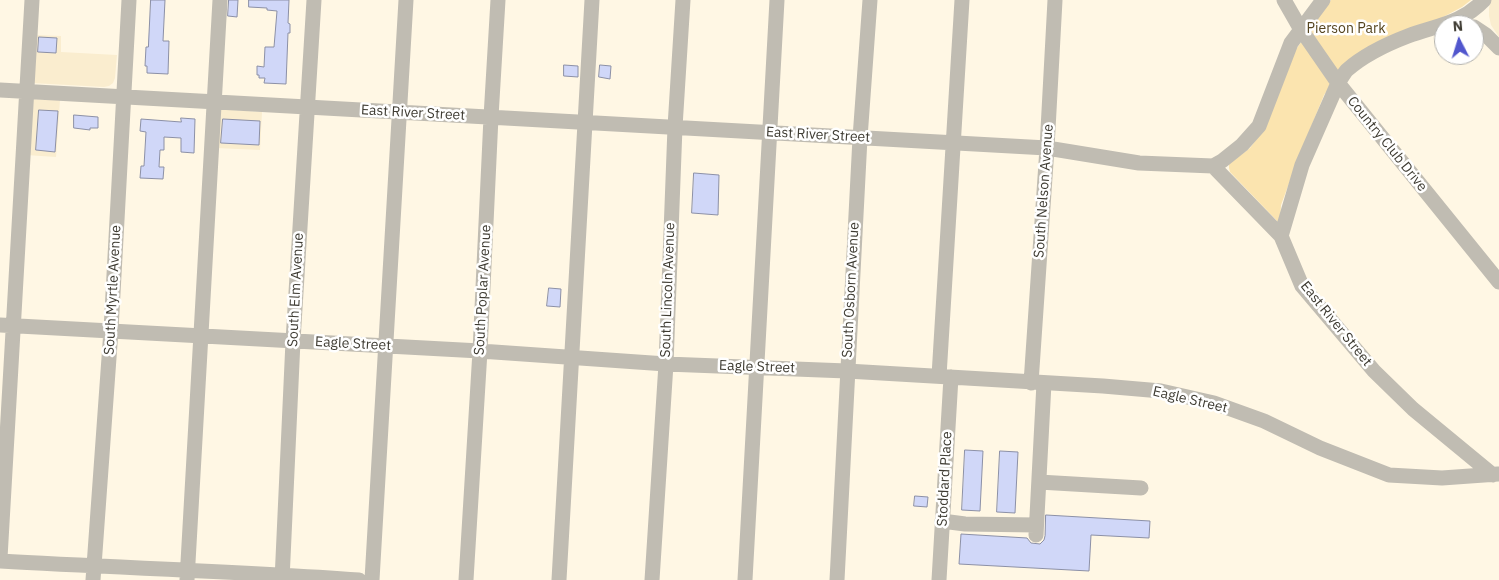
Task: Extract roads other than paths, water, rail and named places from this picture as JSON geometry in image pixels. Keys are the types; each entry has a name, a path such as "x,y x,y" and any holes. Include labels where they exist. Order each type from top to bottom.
{"street":[{"path":"32,0 27,91 7,325 0,560 93,573 358,580"},
{"name":"South Myrtle Avenue","path":"93,573 111,330 129,0"},
{"path":"187,575 220,0"},
{"name":"South Elm Avenue","path":"282,577 293,341 314,0"},
{"path":"372,580 406,0"},
{"name":"South Poplar Avenue","path":"466,580 498,0"},
{"path":"559,580 592,0"},
{"name":"South Lincoln Avenue","path":"652,580 666,364 675,127 683,0"},
{"path":"745,580 777,0"},
{"name":"South Osborn Avenue","path":"837,580 860,138 870,0"},
{"name":"Stoddard Place","path":"939,580 954,143 962,0"},
{"name":"South Nelson Avenue","path":"942,521 1036,530 1039,482 1038,383 1055,0"},
{"name":"Country Club Drive","path":"1284,0 1300,28 1338,83 1499,282"},
{"path":"1213,166 1242,145 1259,126 1290,43 1323,0"},
{"path":"1472,15 1474,9 1484,0"},
{"path":"1281,236 1302,165 1338,83 1346,71 1371,54 1407,36 1434,30"},
{"path":"1484,34 1499,48"},
{"name":"East River Street","path":"0,90 1047,148 1139,163 1213,166 1281,236 1302,286 1374,371 1413,409 1496,475"},
{"name":"Eagle Street","path":"7,325 480,351 666,364 847,371 1161,390 1214,403 1264,421 1320,448 1389,475 1442,478 1496,475"},
{"path":"1039,482 1141,488"}],"park label":[{"name":"Pierson Park","path":"1346,29"}]}
